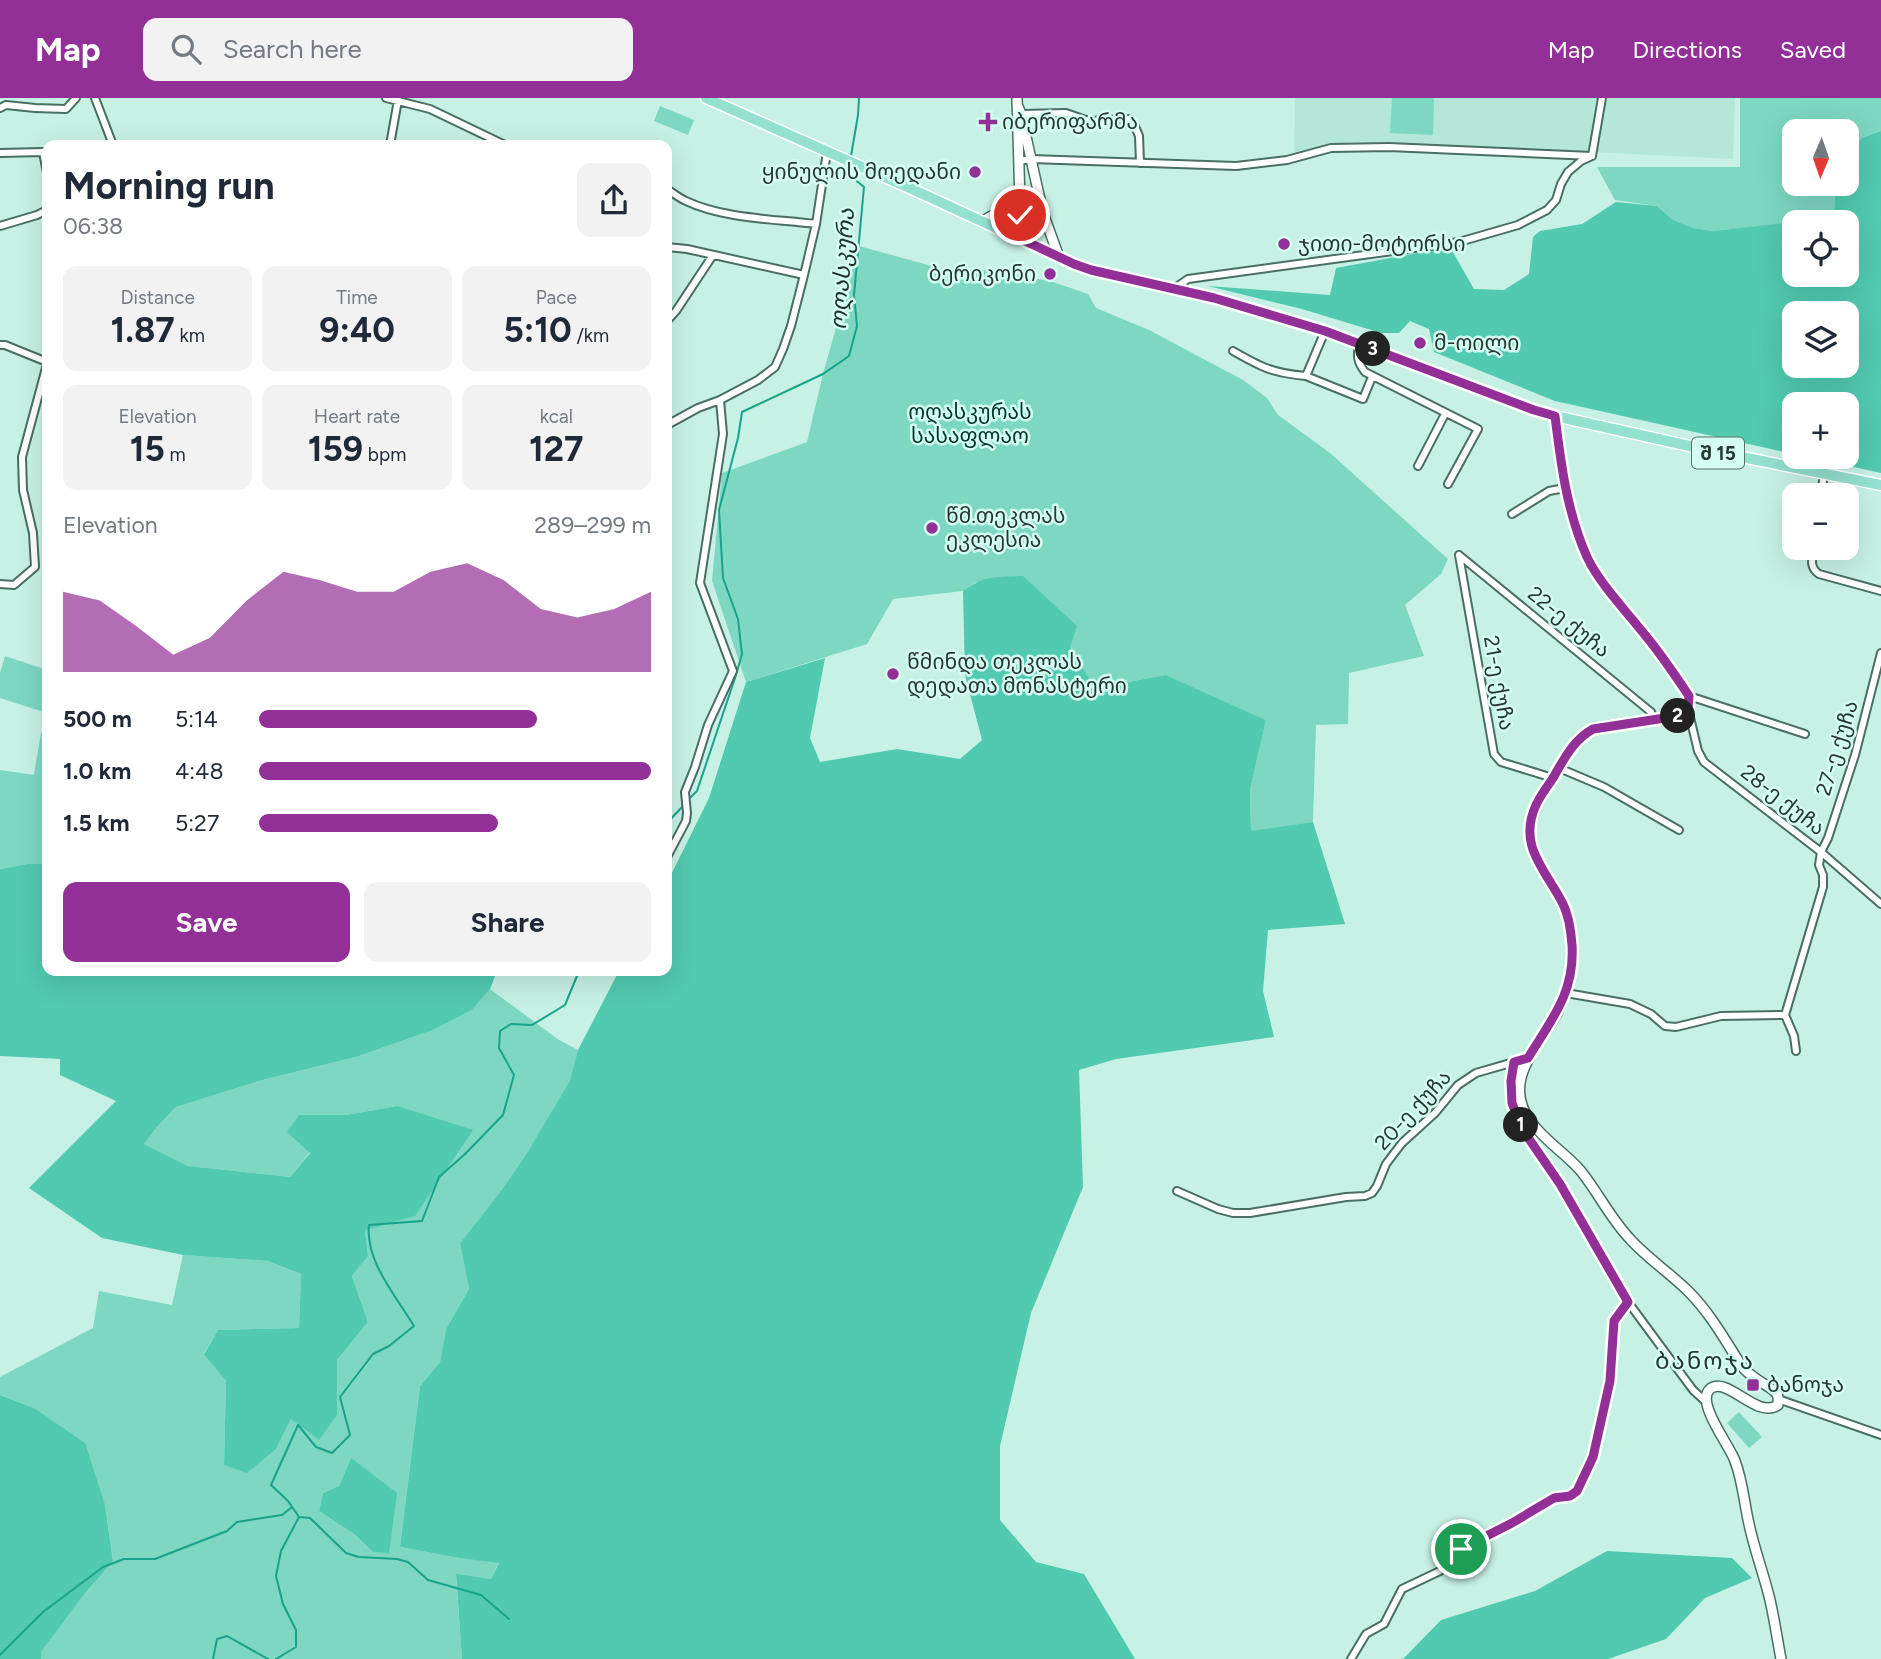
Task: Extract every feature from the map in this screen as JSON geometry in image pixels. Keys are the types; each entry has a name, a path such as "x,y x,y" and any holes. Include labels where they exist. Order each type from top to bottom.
{"main road":[{"path":"706,98 1059,257"},
{"name":"შ 15","path":"1059,257 1091,270 1214,298 1325,331 1555,416 1712,452 1881,485"}],"street":[{"path":"0,108 6,105 66,109 76,98"},
{"path":"95,98 111,140"},
{"path":"386,98 430,109 495,140"},
{"path":"1591,156 1602,98"},
{"path":"391,140 398,100"},
{"path":"1019,105 1066,113 1089,121 1128,120 1134,124 1139,136 1140,163"},
{"path":"1019,105 1043,213 1059,257"},
{"path":"1019,105 1020,215 1025,241"},
{"path":"1019,161 1031,159 1236,166 1287,160 1331,148 1389,147 1591,156"},
{"path":"0,153 42,152"},
{"path":"672,422 758,380 775,367 791,326 804,275 816,223 827,152"},
{"path":"1172,289 1188,279 1459,242 1518,225 1548,210 1556,200 1568,172 1591,156"},
{"path":"983,221 1002,210 1019,191"},
{"path":"672,192 687,201 718,211 816,223"},
{"path":"1025,241 1038,226 1043,220 1039,206 1026,206 1020,215 1022,222 1027,227 1038,226"},
{"path":"0,226 42,212"},
{"path":"672,248 804,275"},
{"path":"672,315 713,255"},
{"path":"672,309 676,311"},
{"path":"1306,376 1325,331"},
{"path":"1359,344 1357,357 1364,372 1478,429 1448,484"},
{"path":"0,345 42,361"},
{"path":"1233,351 1263,368 1283,374 1306,376 1363,399 1372,377"},
{"path":"0,584 14,585 34,567 33,533 23,490 22,457 42,382"},
{"path":"672,848 686,821 685,792 708,725 733,671 701,583 723,434 720,400"},
{"path":"1418,466 1445,414"},
{"path":"1555,416 1565,488 1573,522 1588,560 1689,696 1805,734"},
{"path":"1823,483 1824,474"},
{"path":"1511,514 1549,491 1565,488"},
{"name":"22-ე ქუჩა","path":"1459,555 1651,712 1654,719"},
{"name":"21-ე ქუჩა","path":"1459,555 1494,754 1501,762 1553,778"},
{"path":"1813,560 1813,570 1819,574 1881,591"},
{"name":"27-ე ქუჩა","path":"1821,852 1828,838 1854,755 1881,653"},
{"path":"1689,696 1688,709 1678,716 1593,729 1583,734 1573,744 1535,806 1530,826 1531,850 1564,906 1570,925 1571,968 1566,993 1557,1014 1528,1058 1521,1076 1520,1092 1528,1119 1539,1133 1580,1171 1614,1221 1631,1240 1690,1293 1744,1370 1754,1380 1776,1392 1778,1405 1772,1409 1764,1409 1717,1386 1711,1388 1706,1402 1708,1411 1732,1451 1741,1477 1748,1522 1770,1597 1781,1659"},
{"name":"28-ე ქუჩა","path":"1688,709 1698,751 1704,762 1821,852 1881,904"},
{"path":"1559,768 1604,787 1679,830"},
{"path":"1796,1051 1794,1036 1785,1015 1823,887 1823,875 1819,865 1821,852"},
{"path":"1566,993 1630,1004 1651,1014 1665,1026 1676,1027 1721,1016 1785,1015"},
{"name":"20-ე ქუჩა","path":"1177,1191 1233,1213 1250,1213 1346,1196 1365,1196 1372,1193 1377,1186 1386,1164 1402,1143 1436,1113 1458,1085 1476,1073 1528,1058"},
{"path":"1514,1062 1512,1103 1527,1136 1560,1184 1628,1302 1693,1390 1706,1402"},
{"path":"1351,1659 1366,1634 1384,1624 1402,1589 1440,1571 1461,1549 1554,1498 1570,1496 1577,1491 1593,1457 1610,1381 1614,1321 1628,1302"},
{"path":"1779,1399 1881,1435"}],"shaded area":[{"path":"1295,98 1735,98 1733,159 1353,142 1294,152"}],"green space":[{"path":"1392,98 1433,98 1433,135 1390,133"},
{"path":"1740,98 1881,98 1881,131 1859,141 1859,119 1782,119 1782,196 1835,196 1834,210 1782,210 1782,224 1713,231 1693,228 1673,220 1657,206 1615,200 1597,167 1740,167"},
{"path":"660,106 694,120 688,135 654,121"},
{"path":"1881,131 1881,473 1859,468 1859,392 1782,392 1782,451 1555,401 1434,352 1429,329 1410,321 1399,333 1381,333 1302,309 1208,286 1330,295 1336,268 1450,247 1474,289 1504,290 1529,274 1533,237 1540,231 1582,224 1616,202 1657,206 1673,220 1693,228 1713,231 1782,223 1782,287 1859,287 1859,210 1834,210 1835,196 1859,196 1859,141"},
{"name":"ოღასკურას სასაფლაო","path":"859,246 939,268 999,271 1053,282 1088,294 1096,308 1149,330 1243,380 1267,398 1278,415 1330,453 1448,559 1441,574 1405,605 1424,656 1349,673 1348,724 1316,725 1313,822 1251,832 1250,790 1266,720 1166,675 1095,688 1070,647 976,582 963,591 893,599 867,644 746,682 712,581 722,473 807,442"},
{"path":"1023,576 1077,626 1070,647 1095,688 1166,675 1266,720 1250,790 1251,831 1313,822 1345,924 1268,930 1263,991 1274,1037 1116,1059 1079,1070 1083,1187 1031,1313 1000,1446 1000,1520 1036,1562 1084,1574 1135,1659 462,1659 456,1574 491,1579 499,1563 400,1547 420,1386 440,1362 446,1329 469,1289 460,1243 527,1153 570,1081 578,1050 616,976 672,976 672,873 709,798 746,682 825,658 810,738 820,762 897,749 960,759 982,740 965,675 963,591 985,579"},
{"path":"5,656 42,668 42,711 0,698 0,673"},
{"path":"41,733 42,863 0,869 0,770 34,775"},
{"path":"42,863 42,976 495,976 490,989 472,1010 433,1030 356,1057 266,1079 176,1107 144,1144 188,1166 290,1177 310,1153 287,1132 299,1115 346,1115 397,1106 473,1130 415,1216 365,1230 368,1256 352,1276 368,1322 337,1360 337,1415 319,1440 291,1419 276,1449 247,1473 224,1465 226,1381 204,1354 218,1330 299,1328 301,1274 268,1261 183,1255 102,1238 29,1188 116,1101 60,1075 60,1059 0,1056 0,869"},
{"path":"490,989 559,1040 578,1050 571,1081 527,1153 460,1243 469,1289 446,1329 440,1362 420,1386 400,1547 499,1562 491,1579 456,1575 462,1659 41,1659 41,1652 113,1560 105,1505 34,1408 0,1395 0,1377 93,1328 99,1291 172,1305 183,1255 268,1261 301,1274 299,1328 218,1330 204,1353 226,1381 224,1465 276,1449 291,1419 337,1415 337,1360 368,1322 352,1276 368,1256 365,1230 397,1106 346,1115 300,1115 310,1152 290,1177 188,1166 144,1144 176,1107 266,1079 356,1057 433,1030 472,1010","holes":["351,1458 373,1552 354,1534 319,1511 323,1493 339,1486"]},
{"path":"0,1395 34,1408 85,1443 105,1505 113,1561 85,1593 41,1652 41,1659 0,1659"},
{"path":"1739,1412 1762,1437 1749,1448 1727,1423"},
{"path":"351,1458 397,1493 389,1553 373,1552 354,1534 319,1511 323,1493 339,1486"},
{"path":"1607,1551 1732,1558 1752,1578 1705,1598 1666,1639 1608,1659 1403,1659 1441,1620 1535,1591"}],"waterway":[{"name":"ოღასკურა","path":"851,156 859,98"},
{"name":"ოღასკურა","path":"689,799 697,791 742,654 738,619 723,578 719,510 742,412 823,374 849,356 857,326 854,295 864,187 847,173 849,165"},
{"name":"ოღასკურა","path":"672,818 683,806"},
{"name":"ოღასკურა","path":"276,1659 296,1647 296,1630 283,1604 276,1576 281,1551 299,1517 288,1501 271,1485 298,1425 316,1447 332,1453 350,1435 340,1397 373,1354 389,1346 414,1326 377,1265 369,1238 369,1225 422,1221 439,1177 503,1115 514,1075 499,1048 500,1031 511,1024 532,1025 565,1005 577,976"},
{"path":"0,1655 43,1612 103,1567 124,1559 155,1559 227,1531 237,1522 282,1515 292,1507"},
{"path":"299,1517 310,1518 346,1553 408,1562 428,1580 481,1595 509,1619"},
{"name":"ოღასკურა","path":"213,1659 217,1639 227,1636 268,1659"}],"place":[{"name":"იბერიფარმა","path":"988,122"},
{"name":"ყინულის მოედანი","path":"975,172"},
{"name":"ჯითი-მოტორსი","path":"1284,244"},
{"name":"ბერიკონი","path":"1050,274"},
{"name":"მ-ოილი","path":"1420,343"},
{"name":"წმ.თეკლას ეკლესია","path":"932,528"},
{"name":"წმინდა თეკლას დედათა მონასტერი","path":"893,674"},
{"name":"ბანოჯა","path":"1753,1385"}],"district":[{"name":"ბანოჯა","path":"1705,1361"}],"route":[{"path":"1020,215 1021,239 1074,264 1214,298 1325,331 1555,416 1565,488 1573,522 1588,560 1689,696 1688,709 1678,716 1593,729 1583,734 1573,744 1535,806 1530,826 1531,850 1564,906 1570,925 1571,968 1566,993 1557,1014 1528,1058 1514,1062 1511,1071 1512,1103 1527,1136 1560,1184 1628,1302 1614,1321 1610,1381 1593,1457 1577,1491 1570,1496 1554,1498 1461,1549"}]}
